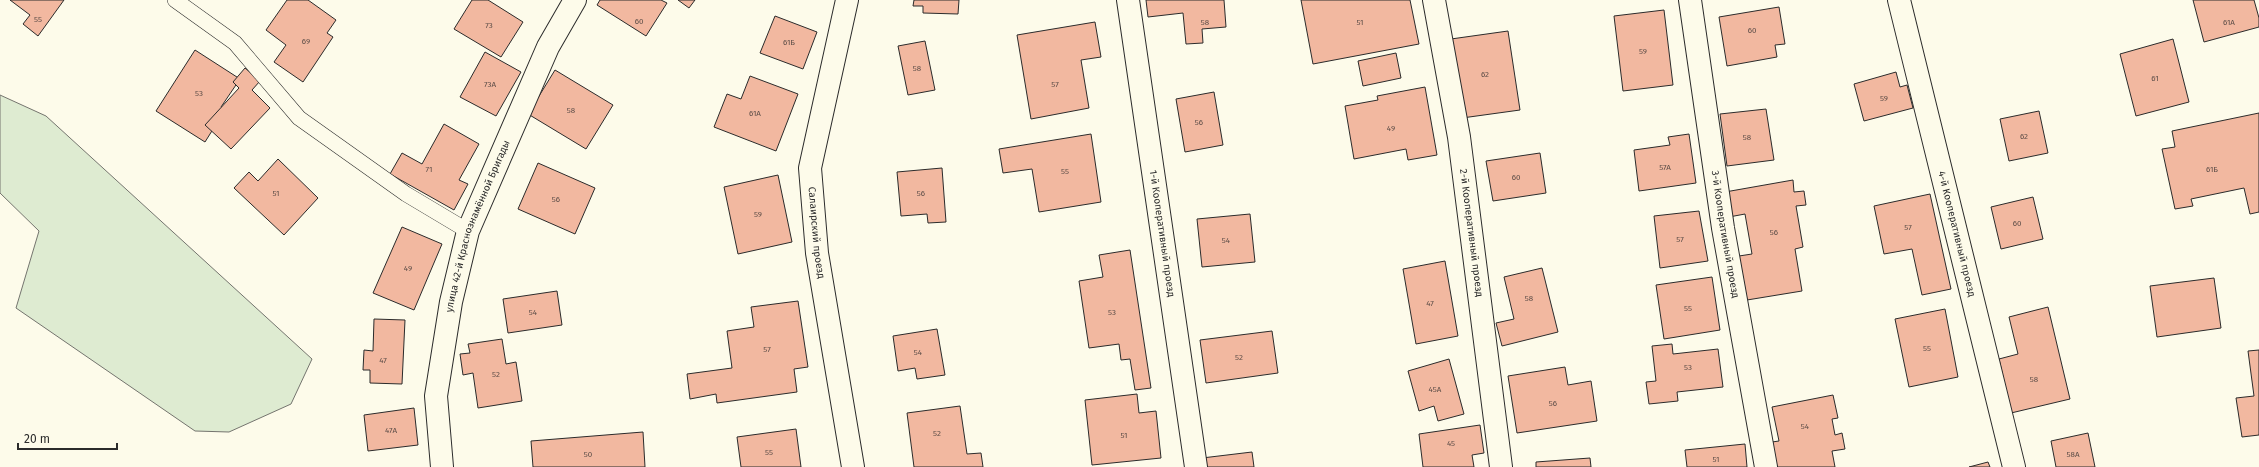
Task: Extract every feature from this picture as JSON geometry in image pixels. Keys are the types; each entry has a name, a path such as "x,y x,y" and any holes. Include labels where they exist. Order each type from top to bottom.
{"street":[{"name":"улица 42-й Краснознамённой Бригады","path":"442,467 436,396 451,302 468,230 548,47 575,0"},
{"name":"Салаирский проезд","path":"847,0 810,168 817,253 853,467"},
{"name":"1-й Кооперативный проезд","path":"1128,0 1196,467"},
{"name":"2-й Кооперативный проезд","path":"1434,0 1459,137 1501,467"},
{"name":"3-й Кооперативный проезд","path":"1690,0 1723,228 1766,467"},
{"name":"4-й Кооперативный проезд","path":"1899,0 2014,467"}],"lane":[{"path":"175,0 235,43 299,118 406,194 468,230"}],"green space":[{"path":"0,95 46,116 312,359 291,404 229,432 195,431 16,308 39,231 0,193"}],"building":[{"path":"10,0 64,0 38,36 23,24 30,15"},
{"path":"287,0 308,0 336,20 327,33 333,37 303,82 274,62 286,45 266,30"},
{"path":"472,0 488,0 523,22 501,57 454,29"},
{"path":"600,0 661,0 667,3 646,36 597,5"},
{"path":"678,0 695,0 689,8"},
{"path":"914,0 959,0 958,14 923,13 923,6 913,6"},
{"path":"1146,0 1224,0 1226,27 1202,29 1203,43 1186,44 1183,13 1148,17"},
{"path":"1301,0 1410,0 1419,44 1313,64"},
{"path":"2193,0 2254,0 2259,18 2259,27 2204,42"},
{"path":"1779,7 1785,44 1775,45 1777,57 1727,66 1719,17"},
{"path":"1664,10 1673,85 1623,91 1614,16"},
{"path":"775,16 817,32 803,69 760,53"},
{"path":"1095,22 1101,57 1081,60 1089,108 1031,119 1017,35"},
{"path":"1508,31 1520,110 1462,118 1451,39"},
{"path":"2173,39 2189,102 2136,116 2120,54"},
{"path":"925,41 935,90 908,95 898,46"},
{"path":"195,50 240,79 221,107 225,110 205,142 156,111"},
{"path":"485,52 521,72 496,116 460,97"},
{"path":"1396,53 1401,78 1363,86 1358,61"},
{"path":"245,68 260,81 252,90 270,108 231,149 205,125 239,88 233,82"},
{"path":"555,70 613,105 586,149 528,114"},
{"path":"1896,72 1900,87 1907,85 1913,108 1864,121 1854,84"},
{"path":"750,76 798,94 776,151 714,127 727,94 741,99"},
{"path":"1425,87 1437,155 1408,160 1406,149 1354,159 1345,106 1378,100 1377,96"},
{"path":"1214,92 1223,145 1185,152 1176,99"},
{"path":"1766,109 1774,160 1727,166 1720,114"},
{"path":"2039,111 2048,153 2009,161 2000,119"},
{"path":"2259,113 2259,212 2250,214 2244,188 2191,199 2193,206 2175,209 2162,149 2175,147 2172,131"},
{"path":"444,124 479,144 459,180 468,184 454,210 390,174 402,153 422,164"},
{"path":"1091,134 1101,202 1039,212 1032,169 1003,173 999,149"},
{"path":"1689,134 1696,183 1639,191 1634,150 1670,145 1668,137"},
{"path":"1540,153 1546,193 1493,201 1486,161"},
{"path":"278,159 318,198 284,235 234,188 249,172 258,181"},
{"path":"538,163 595,188 575,234 518,209"},
{"path":"942,168 946,222 928,223 927,214 901,216 897,172"},
{"path":"778,175 792,242 738,254 724,187"},
{"path":"1793,180 1794,192 1804,191 1806,205 1796,206 1803,247 1795,249 1802,291 1747,300 1739,256 1752,254 1745,214 1729,217 1725,192"},
{"path":"1930,194 1951,289 1922,295 1912,249 1884,254 1874,206"},
{"path":"2033,197 2043,239 2001,249 1991,207"},
{"path":"1699,211 1708,261 1660,268 1654,216"},
{"path":"1250,214 1255,262 1202,267 1197,219"},
{"path":"402,227 442,244 414,310 373,293"},
{"path":"1130,250 1151,388 1135,390 1130,359 1121,360 1119,344 1089,348 1079,281 1103,277 1099,255"},
{"path":"1445,261 1458,336 1416,344 1403,269"},
{"path":"1542,268 1558,332 1502,346 1496,323 1514,319 1504,277"},
{"path":"1712,277 1720,330 1664,339 1656,285"},
{"path":"2214,278 2221,328 2157,337 2150,286"},
{"path":"557,291 562,325 508,333 503,299"},
{"path":"798,301 808,367 794,369 797,392 717,403 716,394 690,399 687,374 732,368 727,331 754,327 751,307"},
{"path":"2048,307 2070,399 2011,413 1999,359 2018,354 2009,317"},
{"path":"1945,309 1958,377 1909,387 1895,319"},
{"path":"374,319 405,320 402,384 370,383 370,370 363,370 364,350 373,351"},
{"path":"937,329 945,375 917,379 915,368 898,371 893,336"},
{"path":"1272,331 1278,373 1206,383 1200,340"},
{"path":"502,339 506,364 516,362 522,401 478,408 473,373 463,375 460,354 470,353 468,344"},
{"path":"1672,344 1673,354 1718,349 1723,387 1677,392 1678,401 1649,404 1646,382 1656,381 1652,346"},
{"path":"2259,350 2259,435 2242,437 2236,398 2254,396 2248,351"},
{"path":"1449,359 1464,414 1438,421 1434,406 1419,411 1408,371"},
{"path":"1565,367 1568,385 1591,381 1597,421 1517,433 1508,376"},
{"path":"1137,394 1139,413 1156,411 1161,458 1092,465 1085,400"},
{"path":"1833,395 1838,418 1832,419 1835,435 1842,433 1845,449 1832,451 1835,467 1777,467 1772,442 1779,441 1772,407"},
{"path":"960,406 967,454 981,453 983,467 914,467 907,413"},
{"path":"414,408 418,445 368,451 364,415"},
{"path":"1480,425 1484,453 1472,455 1474,467 1423,467 1419,434"},
{"path":"796,429 801,467 741,467 737,437"},
{"path":"643,432 645,467 533,467 531,441"},
{"path":"2088,433 2095,467 2056,467 2051,441"},
{"path":"1745,444 1747,467 1687,467 1685,450"},
{"path":"1252,452 1254,467 1204,467 1202,458"},
{"path":"1590,458 1591,467 1536,467 1536,462"},
{"path":"1988,462 1990,467 1969,467"}]}
